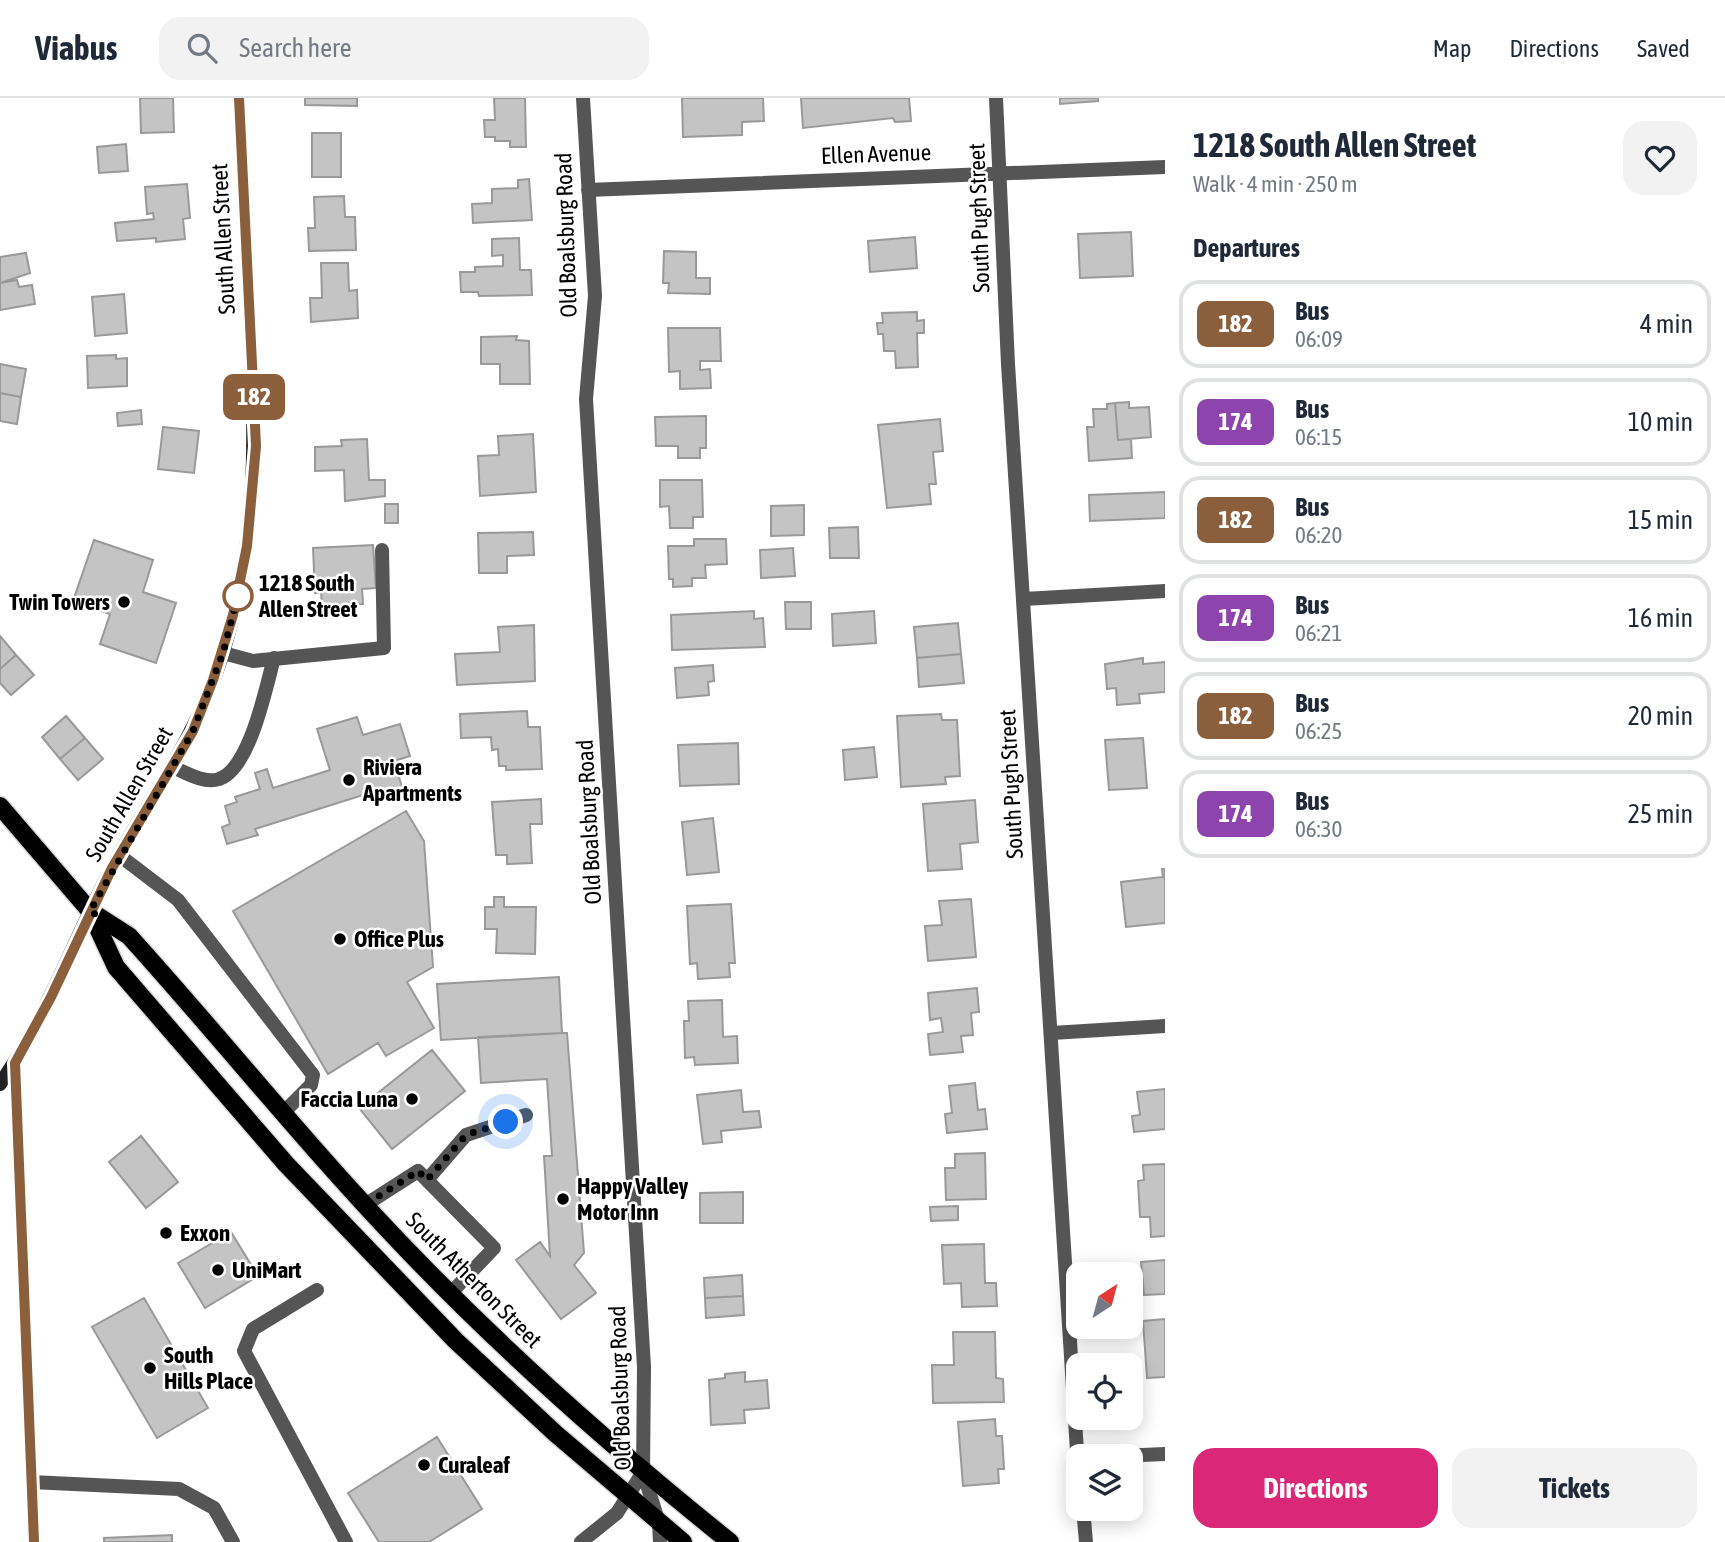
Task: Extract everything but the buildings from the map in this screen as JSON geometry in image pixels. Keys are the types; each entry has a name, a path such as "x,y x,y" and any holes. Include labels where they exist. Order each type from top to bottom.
{"main road":[{"name":"South Atherton Street","path":"0,806 90,911 116,967 295,1174 456,1341 629,1497 683,1542"},
{"name":"South Atherton Street","path":"90,911 129,936 365,1205 450,1294 588,1425 730,1542"}],"street":[{"name":"South Allen Street","path":"0,1084 15,1063 51,997 119,855 193,731 223,653 247,546 255,465 239,98"},
{"name":"Old Boalsburg Road","path":"583,98 595,296 586,399 644,1367 643,1472 659,1523 660,1542"},
{"name":"South Pugh Street","path":"996,98 1039,867 1077,1444"},
{"name":"Ellen Avenue","path":"588,190 999,171 1165,167"},
{"path":"223,653 253,661 384,648 382,550"},
{"path":"1024,599 1165,591"},
{"path":"173,768 210,780 218,780 233,772 255,724 274,658"},
{"path":"119,855 178,900 313,1075 312,1085 283,1113"},
{"path":"1052,1033 1165,1026"},
{"path":"15,1063 34,1542"},
{"path":"427,1180 466,1135 526,1115"},
{"path":"365,1205 418,1171 494,1248 450,1294"},
{"path":"317,1290 253,1329 245,1341 244,1351 346,1542"},
{"path":"1143,1455 1165,1454"},
{"path":"581,1542 617,1513 643,1472"},
{"path":"31,1482 179,1489 214,1508 233,1542"},
{"path":"1084,1521 1086,1542"}],"bus line":[{"name":"182","path":"34,1542 15,1118 15,1063 71,957 112,868 193,731 223,653 233,615 253,505 256,446 239,98"}],"place":[{"name":"1218 South Allen Street","path":"238,596"},
{"name":"Twin Towers","path":"124,602"},
{"name":"Riviera Apartments","path":"349,780"},
{"name":"Office Plus","path":"340,939"},
{"name":"Faccia Luna","path":"412,1099"},
{"name":"Happy Valley Motor Inn","path":"563,1199"},
{"name":"Exxon","path":"166,1233"},
{"name":"UniMart","path":"218,1270"},
{"name":"South Hills Place","path":"150,1368"},
{"name":"Curaleaf","path":"424,1465"}],"route":[{"path":"238,596 239,591 223,653 193,731 112,868 90,911 129,936 365,1205 418,1171 427,1180 466,1135 506,1122"}]}
